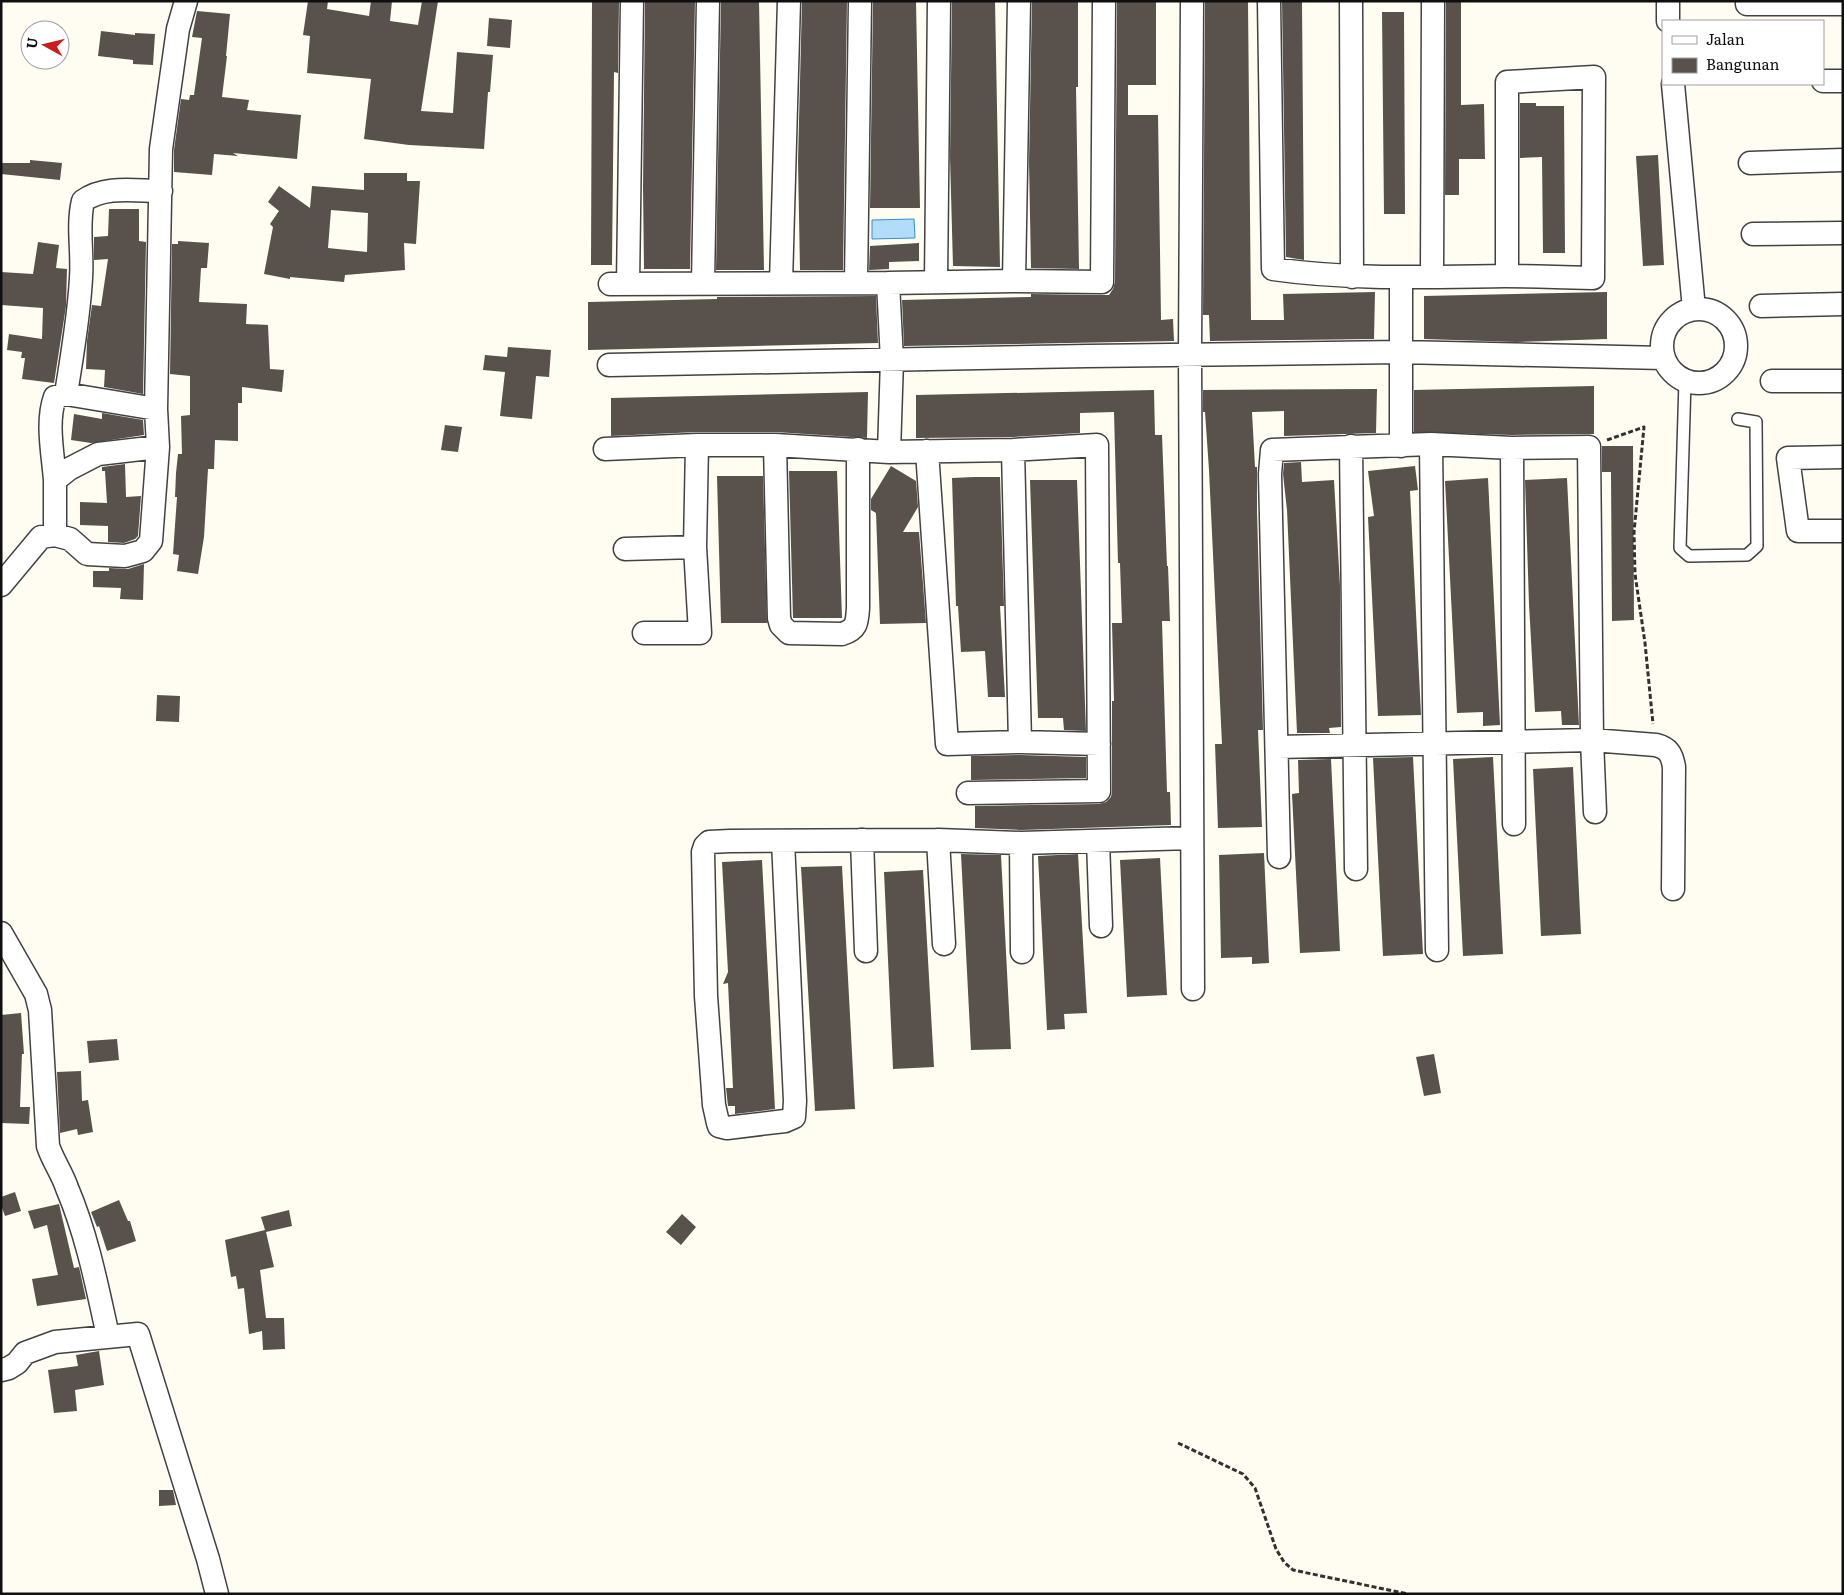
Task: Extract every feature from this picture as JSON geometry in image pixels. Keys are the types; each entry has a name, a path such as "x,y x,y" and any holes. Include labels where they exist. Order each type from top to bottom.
{"street":[{"path":"1,585 41,537 54,535 70,539 86,554 126,556 142,551 151,542 158,447 156,409 161,149 178,29 186,1"},
{"path":"632,1 619,284 888,283 936,281 1102,282 1104,1"},
{"path":"703,283 708,1"},
{"path":"782,283 789,1"},
{"path":"856,282 860,1"},
{"path":"936,281 939,1"},
{"path":"1014,281 1018,1"},
{"path":"1192,1 1190,354 1192,989"},
{"path":"1269,1 1273,269 1352,277 1506,276 1593,278 1594,77 1507,82 1506,276"},
{"path":"1351,1 1352,277"},
{"path":"1432,277 1433,1"},
{"path":"1668,1 1668,20"},
{"path":"1747,4 1843,4"},
{"path":"1824,81 1843,81"},
{"path":"1674,85 1694,309"},
{"path":"1750,163 1843,160"},
{"path":"66,394 80,298 82,268 79,227 83,201 92,194 108,190 160,191"},
{"path":"1753,234 1843,233"},
{"path":"1401,278 1401,446"},
{"path":"888,283 892,360 889,452"},
{"path":"1761,306 1843,304"},
{"path":"1694,309 1713,312 1725,320 1733,332 1736,346 1733,361 1725,373 1713,381 1698,384 1685,381 1672,373 1663,358 1664,332 1673,320 1685,312 1694,309"},
{"path":"609,365 1400,352 1663,358"},
{"path":"1772,381 1843,381"},
{"path":"54,535 55,480 51,426 52,405 55,397 66,394 156,409"},
{"path":"644,632 700,633 695,547 697,444"},
{"path":"605,449 697,444 775,445 889,452 1013,450 1097,445 1098,791 968,793"},
{"path":"1431,444 1437,950"},
{"path":"1279,857 1278,747 1270,474 1272,450 1431,444 1512,448 1589,447 1592,740 1595,812"},
{"path":"775,445 779,618 781,625 789,633 842,634 850,631 855,626 858,608 858,449"},
{"path":"1352,446 1356,869"},
{"path":"55,480 70,469 98,454 158,447"},
{"path":"1512,448 1514,824"},
{"path":"1013,450 1020,742"},
{"path":"927,451 946,744 1020,742 1099,744"},
{"path":"1843,456 1788,458 1798,531 1843,531"},
{"path":"625,549 695,547"},
{"path":"1278,747 1592,740 1666,747 1673,757 1674,889"},
{"path":"783,841 794,1116 790,1120 727,1128 719,1126 714,1105 706,996 704,849 710,842 783,841 862,840 938,840 1020,844 1191,838"},
{"path":"862,840 866,951"},
{"path":"938,840 944,944"},
{"path":"1098,841 1101,926"},
{"path":"1020,844 1022,952"},
{"path":"1,933 36,994 40,1010 48,1146 53,1162 67,1186 89,1252 108,1336"},
{"path":"1,1370 17,1364 25,1353 55,1342 138,1334 208,1559 217,1594"}],"lane":[{"path":"1685,381 1680,548 1689,556 1747,555 1757,546 1756,422 1738,419"}],"path":[{"path":"1589,447 1644,427 1634,532 1635,574 1645,643 1656,745"},
{"path":"1178,1443 1242,1474 1255,1488 1276,1549 1284,1562 1293,1570 1408,1594"}],"water":[{"path":"914,219 915,238 872,239 872,220"}],"building":[{"path":"308,1 328,1 327,9 369,16 371,1 392,1 390,21 418,25 422,1 438,1 421,111 453,113 457,52 493,55 484,149 409,145 364,139 371,79 307,73 310,36 303,35"},
{"path":"592,1 619,1 618,73 614,72 612,265 591,265"},
{"path":"645,1 695,1 690,269 644,269"},
{"path":"721,1 759,1 764,270 716,270"},
{"path":"802,1 847,1 843,270 800,270 798,161"},
{"path":"873,1 916,1 920,208 870,208"},
{"path":"952,1 995,1 1000,267 953,266 950,157"},
{"path":"1032,1 1078,1 1078,87 1076,87 1079,269 1031,268 1029,162"},
{"path":"1117,1 1156,1 1156,85 1128,85 1128,115 1158,115 1161,320 1173,319 1174,341 904,346 902,300 1031,297 1031,294 1109,295 1113,289 1115,282"},
{"path":"1205,1 1248,2 1251,320 1284,320 1283,294 1375,292 1374,339 1210,341 1209,315 1203,315"},
{"path":"1282,1 1302,1 1304,260 1286,257"},
{"path":"1446,1 1461,1 1461,105 1484,104 1485,159 1459,159 1459,195 1445,195"},
{"path":"197,11 230,14 222,97 249,100 247,110 301,115 297,159 233,153 238,156 214,154 212,175 174,172 174,150 181,99 189,100 190,95 194,95 202,38 192,37"},
{"path":"1382,12 1404,12 1405,214 1384,214"},
{"path":"489,18 512,20 510,48 487,46"},
{"path":"101,31 135,35 135,33 155,34 153,65 133,64 133,60 98,56"},
{"path":"1520,103 1536,103 1536,106 1564,106 1565,253 1543,253 1542,157 1520,158"},
{"path":"1658,155 1664,265 1643,266 1636,156"},
{"path":"30,160 62,163 60,180 1,174 1,163 30,163"},
{"path":"364,173 407,173 407,181 420,181 416,244 404,243 405,270 345,275 344,282 290,277 290,279 264,274 273,227 270,224 279,211 268,202 279,186 310,208 312,186 364,190","holes":["331,210 368,213 367,252 328,248"]},
{"path":"109,209 139,209 139,241 146,242 143,394 104,387 105,370 86,369 87,341 92,305 101,306 108,259 94,260 94,237 108,236"},
{"path":"178,241 209,243 207,268 201,268 199,302 247,304 246,324 268,325 270,369 284,370 282,392 242,387 242,403 238,403 238,441 215,440 214,469 208,469 204,537 198,574 177,571 179,555 173,554 177,497 175,497 176,473 178,454 182,454 181,416 190,415 190,376 170,374 172,244 178,244"},
{"path":"38,242 59,245 56,268 67,269 66,306 54,383 22,379 25,358 21,358 22,352 7,350 9,334 42,339 43,308 1,305 1,272 33,274"},
{"path":"919,243 919,261 889,262 889,269 869,270 870,246"},
{"path":"1607,292 1607,339 1516,342 1424,339 1424,296"},
{"path":"876,296 878,343 588,350 588,302 717,299 717,297"},
{"path":"508,347 551,350 549,377 536,376 532,419 500,416 505,372 483,370 485,355 507,357"},
{"path":"1594,386 1594,434 1512,435 1414,432 1414,390"},
{"path":"1377,389 1376,433 1284,436 1284,411 1252,412 1255,467 1257,467 1263,730 1258,730 1262,827 1218,828 1215,744 1222,744 1209,470 1205,412 1203,412 1203,390"},
{"path":"1154,390 1155,435 1162,435 1168,566 1170,621 1162,621 1167,792 1170,792 1171,825 1021,830 975,828 975,806 1099,804 1106,802 1111,797 1112,701 1114,701 1112,623 1122,623 1120,563 1118,563 1114,412 1080,413 1080,433 1012,437 916,438 916,395"},
{"path":"868,392 867,438 775,432 697,432 611,436 611,398"},
{"path":"102,413 143,420 144,435 91,443 71,440 74,414 102,419"},
{"path":"445,425 462,427 458,452 441,450"},
{"path":"1602,446 1633,446 1634,620 1612,621 1611,472 1602,472"},
{"path":"1301,462 1302,482 1334,480 1340,586 1341,727 1329,728 1330,733 1297,733 1287,510 1283,474 1284,463"},
{"path":"125,464 126,497 141,496 138,536 124,543 108,542 108,526 80,525 80,502 107,503 105,471 102,471 102,467"},
{"path":"891,466 916,481 918,507 903,532 919,532 926,623 880,624 876,513 871,510 871,499"},
{"path":"1415,466 1418,490 1410,491 1421,715 1378,716 1368,517 1374,516 1368,471"},
{"path":"789,471 837,471 842,618 793,618"},
{"path":"717,476 763,476 767,623 721,623"},
{"path":"1000,477 1004,606 1000,606 1005,697 988,697 985,651 961,652 958,606 956,606 952,478"},
{"path":"1488,478 1500,725 1483,726 1483,712 1457,713 1445,481"},
{"path":"1567,478 1579,725 1562,725 1561,711 1535,712 1529,604 1525,480"},
{"path":"1030,480 1077,480 1086,731 1064,730 1063,718 1038,718"},
{"path":"144,564 143,600 120,599 121,588 93,587 93,571 109,571 109,568 128,569"},
{"path":"157,695 180,696 179,722 156,721"},
{"path":"971,756 1086,757 1086,778 971,780"},
{"path":"1413,757 1423,954 1383,956 1373,758"},
{"path":"1493,757 1503,954 1463,956 1453,759"},
{"path":"1331,759 1340,951 1300,953 1292,794 1299,793 1298,760"},
{"path":"1573,767 1581,934 1541,936 1533,769"},
{"path":"1264,853 1269,963 1252,964 1252,957 1221,958 1219,855"},
{"path":"961,854 1001,855 1011,1049 971,1050"},
{"path":"1078,854 1087,1013 1064,1014 1065,1029 1047,1030 1038,856"},
{"path":"1160,858 1167,995 1127,997 1120,860"},
{"path":"762,860 775,1109 735,1114 735,1106 728,1106 726,1088 733,1088 728,983 723,984 728,972 722,862"},
{"path":"842,866 855,1109 815,1111 801,867"},
{"path":"923,870 934,1067 893,1069 884,872"},
{"path":"21,1013 24,1054 22,1054 20,1107 30,1107 29,1124 1,1123 1,1015"},
{"path":"117,1039 119,1060 89,1063 87,1041"},
{"path":"1434,1054 1441,1093 1424,1096 1416,1057"},
{"path":"81,1071 82,1101 88,1100 93,1132 78,1135 77,1129 60,1133 57,1072"},
{"path":"15,1192 21,1211 5,1216 1,1205 1,1197"},
{"path":"119,1200 128,1221 130,1221 136,1241 107,1251 99,1226 97,1227 91,1212"},
{"path":"59,1204 74,1268 79,1267 86,1299 37,1306 32,1279 58,1275 47,1225 34,1229 28,1211"},
{"path":"289,1210 292,1226 266,1232 274,1267 260,1270 266,1318 284,1318 285,1349 263,1350 262,1331 249,1334 244,1288 238,1289 236,1276 231,1277 225,1240 265,1230 261,1217"},
{"path":"682,1214 696,1227 681,1245 666,1232"},
{"path":"99,1351 104,1385 75,1390 77,1411 54,1413 48,1370 78,1366 76,1355"},
{"path":"159,1490 173,1490 176,1505 159,1506"}]}
